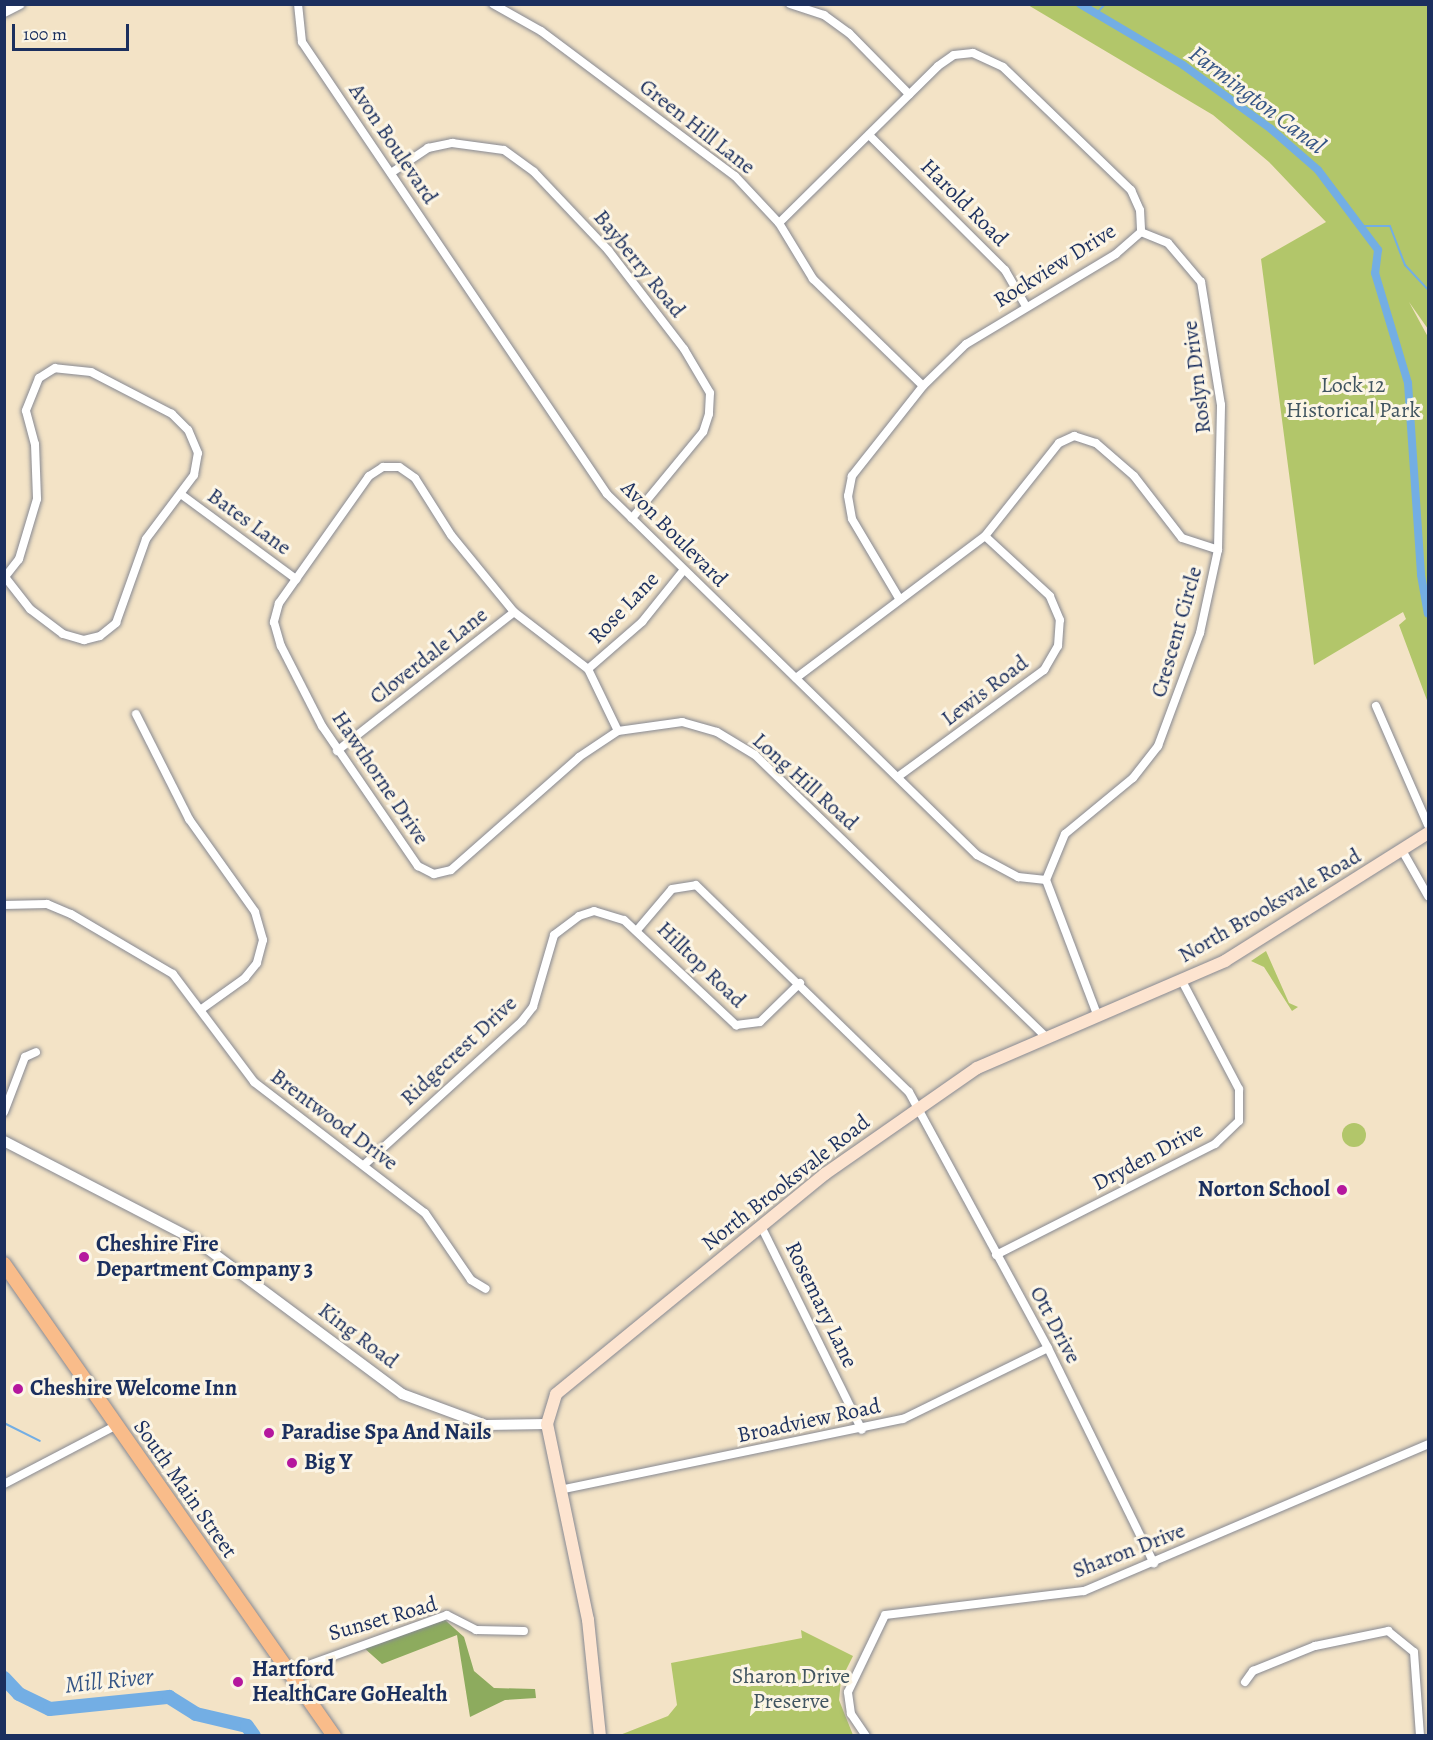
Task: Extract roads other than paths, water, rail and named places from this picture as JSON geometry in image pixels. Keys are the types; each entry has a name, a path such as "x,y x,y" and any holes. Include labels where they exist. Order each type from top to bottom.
{"highway":[{"name":"South Main Street","path":"4,1264 115,1426 334,1736"}],"main road":[{"name":"North Brooksvale Road","path":"547,1424 556,1394 762,1228 825,1174 977,1068 1045,1036 1182,981 1225,961 1403,852 1428,833"},
{"path":"547,1424 564,1489 588,1620 600,1736"}],"street":[{"path":"4,12 20,4"},
{"name":"Avon Boulevard","path":"298,4 302,42 607,494 683,571 899,776 977,855 1018,877 1046,880"},
{"name":"Green Hill Lane","path":"494,4 541,31 735,176 779,222 813,279 923,386"},
{"path":"790,4 824,15 849,33 909,94"},
{"name":"Rockview Drive","path":"779,222 909,94 954,55 989,57 1131,190 1140,210 1141,232 1116,254 1025,304 966,344 923,386 863,460 848,496 861,539 899,598"},
{"name":"Harold Road","path":"869,135 1005,270 1025,304"},
{"name":"Bayberry Road","path":"391,173 428,148 452,143 504,150 534,172 608,250 684,350 710,393 709,414 703,432 632,518"},
{"name":"Roslyn Drive","path":"1141,232 1168,243 1201,282 1221,405 1218,550"},
{"path":"71,366 131,391 188,430 198,453 194,475 182,495 146,539 116,623 100,636 84,640 63,634 30,609 5,576 19,559 38,499 35,444 26,411 29,392 55,368 71,366"},
{"name":"Crescent Circle","path":"796,678 899,598 985,537 1059,442 1074,435 1096,443 1134,476 1182,538 1218,550 1200,633 1158,746 1132,778 1065,834 1046,880"},
{"path":"296,579 369,476 383,466 399,467 415,478 451,535 514,612 588,669 618,731"},
{"name":"Bates Lane","path":"182,495 296,579"},
{"name":"Lewis Road","path":"899,776 1044,670 1058,646 1060,620 1050,596 985,537"},
{"name":"Rose Lane","path":"588,669 642,622 683,571"},
{"name":"Hawthorne Drive","path":"296,579 274,622 281,646 337,751 418,866 434,874 451,870 579,757 618,731"},
{"name":"Cloverdale Lane","path":"337,751 514,612"},
{"path":"1376,706 1428,825"},
{"path":"136,714 189,819 255,912 263,939 257,963 245,978 203,1008"},
{"name":"Long Hill Road","path":"618,731 682,722 717,732 755,755 1045,1036"},
{"path":"1403,852 1428,896"},
{"path":"1046,880 1097,1014"},
{"name":"Hilltop Road","path":"800,983 760,1022 736,1025 638,930 672,889 696,885 800,983 909,1092 918,1109"},
{"name":"Brentwood Drive","path":"4,905 47,904 71,914 173,974 203,1008 254,1082 425,1213 471,1280 486,1289"},
{"name":"Ridgecrest Drive","path":"363,1165 522,1021 533,1007 554,935 565,924 594,911 638,930"},
{"name":"Dryden Drive","path":"996,1255 1215,1144 1239,1121 1239,1089 1182,981"},
{"path":"4,1112 25,1057 36,1052"},
{"name":"Ott Drive","path":"918,1109 1048,1347 1154,1563"},
{"name":"King Road","path":"4,1141 197,1241 402,1394 486,1425 547,1424"},
{"name":"Rosemary Lane","path":"762,1228 862,1430"},
{"name":"Broadview Road","path":"564,1489 862,1430 940,1405 1048,1347"},
{"path":"4,1484 115,1426"},
{"name":"Sharon Drive","path":"867,1736 851,1714 848,1692 885,1615 1084,1591 1428,1444"},
{"name":"Sunset Road","path":"289,1671 447,1615 476,1630 524,1631"},
{"path":"1245,1682 1253,1671 1315,1646 1388,1631 1414,1652 1420,1736"}],"waterway":[{"name":"Farmington Canal","path":"1080,4 1183,65 1271,129 1318,170 1378,250 1375,273 1408,383 1421,575 1428,613"},
{"path":"1096,14 1105,4"},
{"path":"1362,226 1390,226 1405,265 1428,290"},
{"path":"4,1423 40,1441"},
{"name":"Mill River","path":"4,1678 19,1694 50,1709 169,1697 196,1714 247,1726 254,1736"}],"place":[{"name":"Norton School","path":"1342,1190"},
{"name":"Cheshire Fire Department Company 3","path":"84,1257"},
{"name":"Cheshire Welcome Inn","path":"18,1389"},
{"name":"Paradise Spa And Nails","path":"269,1433"},
{"name":"Big Y","path":"292,1463"},
{"name":"Hartford HealthCare GoHealth","path":"238,1682"}],"park label":[{"name":"Lock 12 Historical Park","path":"1353,398"},
{"name":"Sharon Drive Preserve","path":"791,1688"}]}
